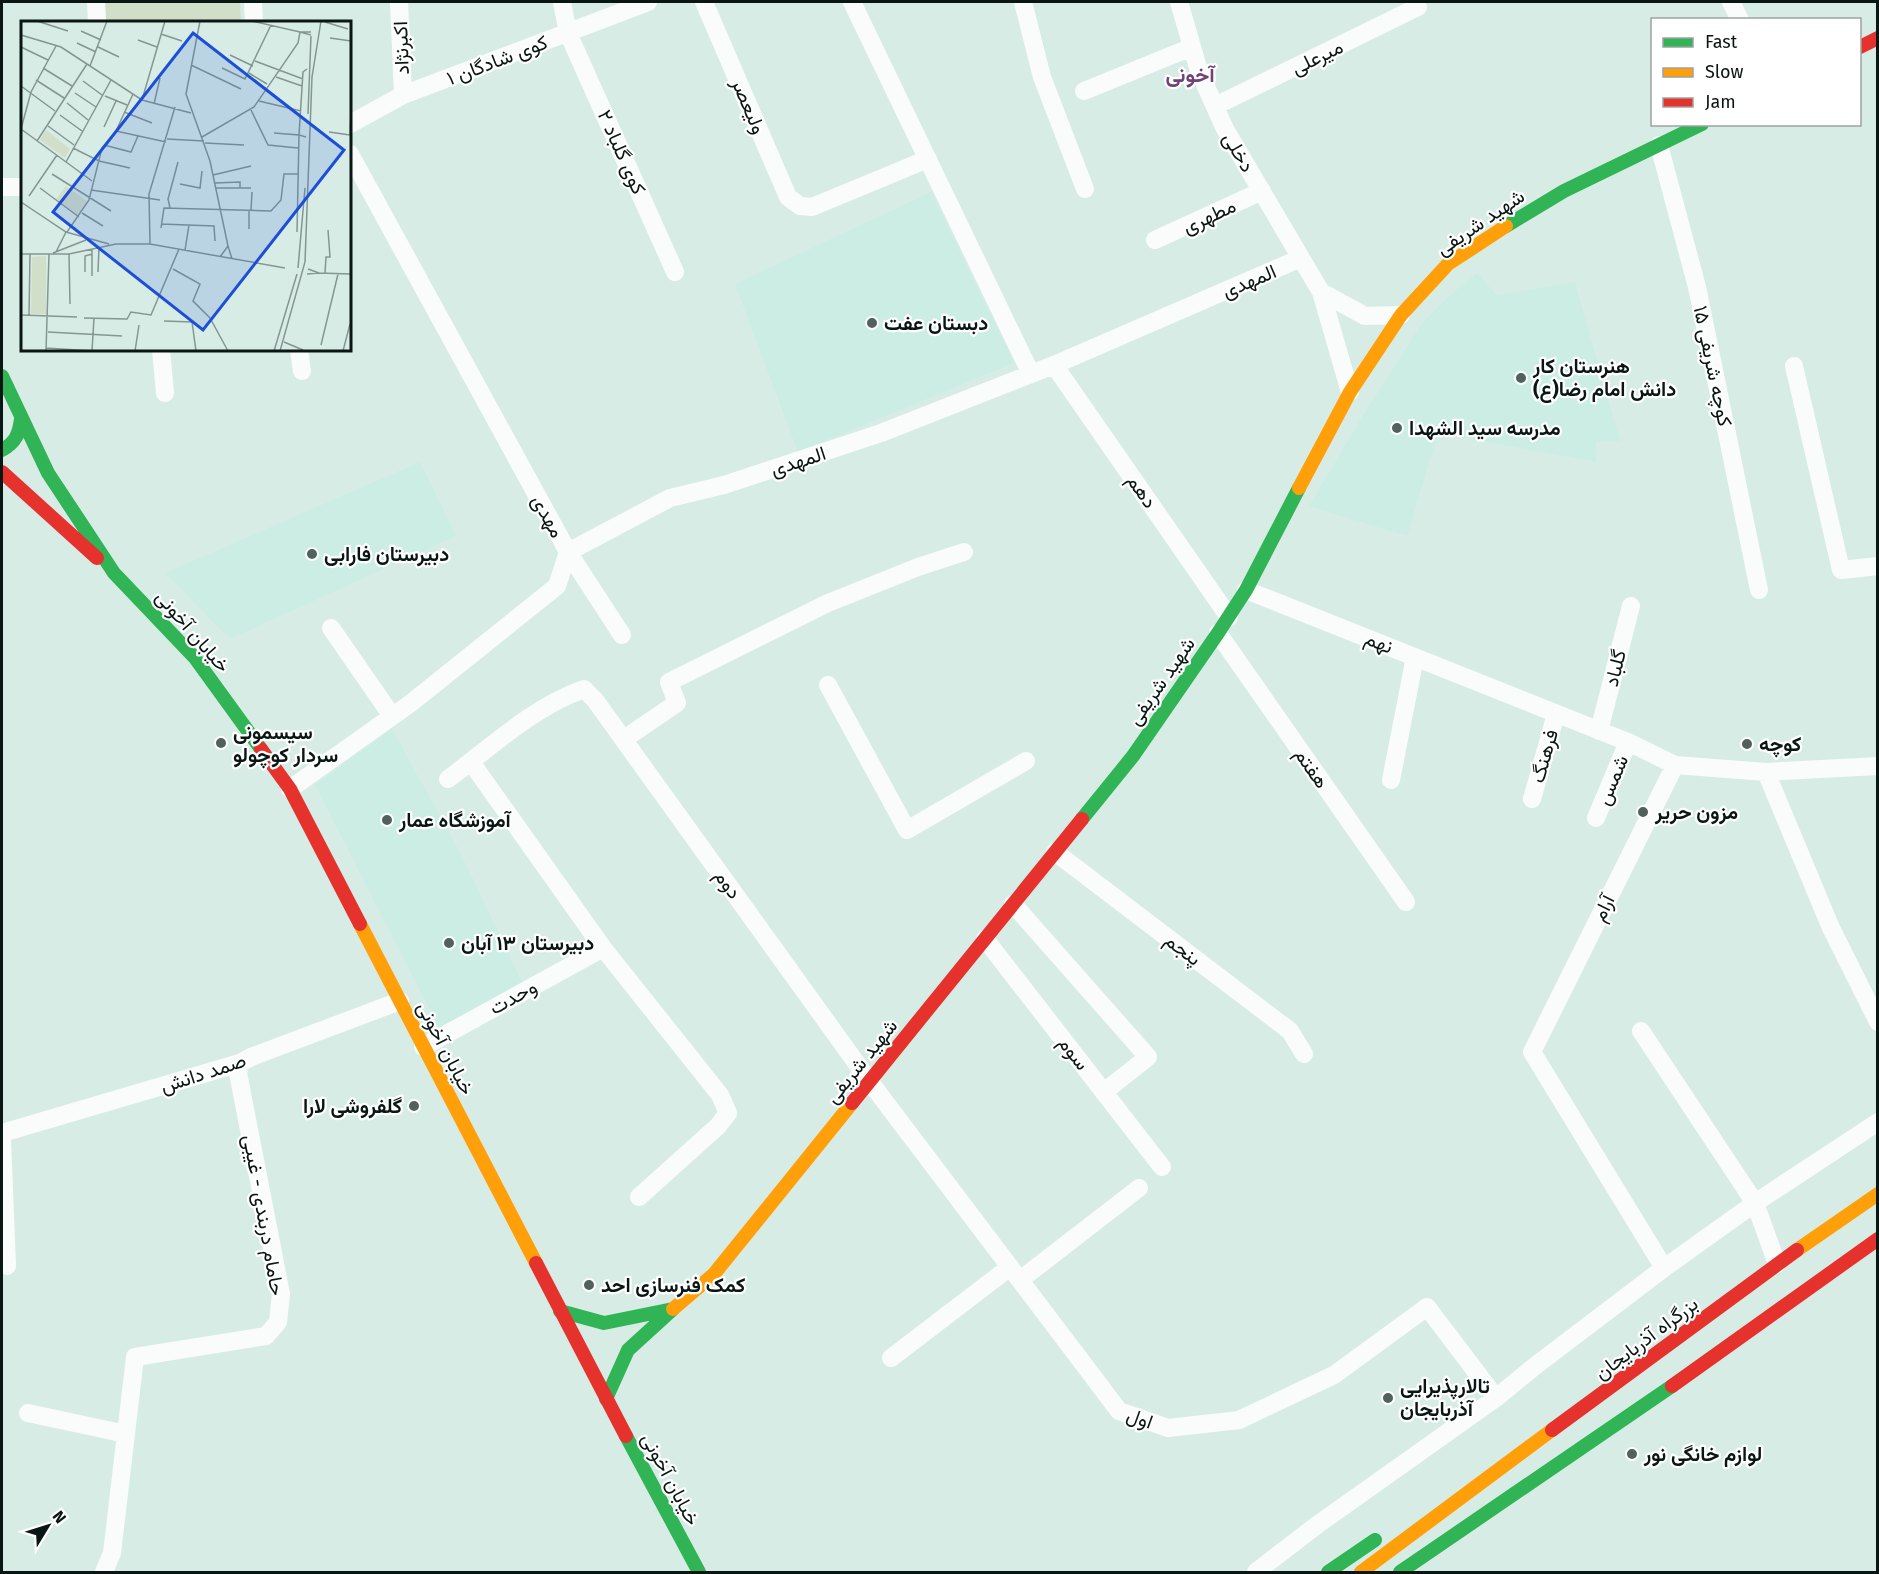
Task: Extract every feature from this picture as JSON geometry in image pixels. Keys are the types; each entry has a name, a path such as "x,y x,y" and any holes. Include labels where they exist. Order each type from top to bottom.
{"main road":[{"path":"1861,46 1878,38"},
{"name":"شهید شریفی","path":"606,1399 628,1350 714,1274 1133,756 1246,590 1350,392 1401,315 1448,264 1509,224 1564,190 1698,126"},
{"path":"2,376 48,473 114,573"},
{"path":"2,450 10,446 19,436 21,418"},
{"path":"3,477 114,573"},
{"name":"خیابان آخونی","path":"114,573 195,658 290,789 560,1311 699,1572"},
{"name":"بزرگراه آذربایجان","path":"1361,1572 1778,1264 1878,1194"},
{"path":"1400,1572 1700,1367 1878,1239"},
{"path":"560,1311 604,1323 673,1309"},
{"name":"بزرگراه آذربایجان","path":"1328,1572 1371,1542 1438,1514"},
{"path":"1413,1572 1443,1542"}],"street":[{"path":"96,2 97,21"},
{"path":"253,2 254,21"},
{"name":"اکبرنژاد","path":"399,2 403,95"},
{"name":"کوی گلباد ۲","path":"562,2 568,33 675,272"},
{"name":"کوی شادگان ۱","path":"351,123 403,95 648,2"},
{"name":"ولیعصر","path":"704,2 788,197 800,206 812,207 928,159"},
{"path":"852,2 1031,374"},
{"path":"1023,2 1042,77 1085,189"},
{"path":"1731,2 1739,18"},
{"name":"دخلی","path":"1184,3 1199,71 1225,129 1321,292 1350,392"},
{"name":"میرعلی","path":"1215,106 1418,8"},
{"path":"1084,91 1192,46"},
{"name":"کوچه شریفی ۱۵","path":"1659,145 1697,287 1759,590"},
{"name":"مهدی","path":"290,789 411,703 558,586 568,552 351,156"},
{"path":"2,187 21,187"},
{"name":"مطهری","path":"1155,240 1262,191"},
{"name":"المهدی","path":"568,552 670,498 724,485 881,434 1054,365 1301,258"},
{"path":"1321,292 1365,316 1401,315"},
{"path":"161,351 165,393"},
{"path":"299,351 302,371"},
{"name":"دهم","path":"1054,365 1229,617"},
{"path":"1794,366 1841,570 1878,566"},
{"path":"568,552 622,635"},
{"path":"624,739 677,703 669,682 828,603 918,567 964,552"},
{"name":"نهم","path":"1246,590 1628,742 1675,765"},
{"name":"گلباد","path":"1599,731 1631,606"},
{"path":"331,628 392,716"},
{"name":"هفتم","path":"1218,633 1406,902"},
{"path":"1391,780 1415,657"},
{"path":"828,685 906,830 1026,761"},
{"name":"دوم","path":"471,762 530,717 570,694 584,689 624,739 870,1082"},
{"name":"فرهنگ","path":"1532,800 1556,714"},
{"name":"شمس","path":"1596,818 1628,742"},
{"path":"448,779 471,762 603,948 720,1095 728,1113 718,1126 639,1197"},
{"path":"1675,765 1766,772 1878,766"},
{"name":"آرام","path":"1664,1268 1532,1052 1675,765"},
{"path":"1766,772 1831,928 1878,1022"},
{"name":"پنجم","path":"1055,852 1290,1031 1304,1054"},
{"path":"1013,904 1148,1057 1104,1092"},
{"name":"سوم","path":"985,939 1162,1167"},
{"name":"وحدت","path":"423,1047 603,948"},
{"name":"صمد دانش","path":"2,1133 240,1063 400,1001"},
{"path":"1641,1031 1755,1203 1778,1264"},
{"name":"حامام دربندی - غیبی","path":"104,1572 112,1553 135,1357 266,1336 278,1322 280,1294 238,1073 240,1063"},
{"name":"اول","path":"870,1082 1119,1412 1168,1428 1239,1420 1334,1375 1427,1307 1496,1398"},
{"path":"1256,1572 1496,1398 1664,1268 1755,1203 1878,1122"},
{"path":"2,1140 7,1266"},
{"path":"891,1358 1139,1188"},
{"path":"28,1413 126,1434"}],"shaded area":[{"path":"105,2 240,2 241,21 106,21"},
{"name":"دبستان عفت","path":"931,192 1014,363 798,452 735,284"},
{"name":"هنرستان کار دانش امام رضا(ع)","path":"1477,273 1497,295 1575,282 1620,441 1596,442 1596,462 1438,433 1407,536 1309,506 1422,323"},
{"name":"دبیرستان فارابی","path":"420,462 456,536 230,639 165,573"},
{"path":"392,729 462,856 523,984 440,1030 315,785"}],"traffic: fast":[{"path":"1506,226 1564,191 1698,126"},
{"path":"2,376 48,473 114,573 195,658 261,749"},
{"path":"2,450 16,437 21,419"},
{"path":"1082,819 1133,756 1218,633 1246,590 1299,488"},
{"path":"560,1311 604,1323 673,1309 628,1350 606,1399"},
{"path":"1400,1572 1672,1386"},
{"path":"626,1436 699,1572"},
{"path":"1328,1572 1375,1540"}],"traffic: slow":[{"path":"1299,488 1350,392 1401,315 1448,264 1506,226"},
{"path":"360,924 536,1263"},
{"path":"673,1309 714,1274 852,1103"},
{"path":"1797,1250 1878,1194"},
{"path":"1361,1572 1552,1430"}],"traffic: jam":[{"path":"1861,46 1878,38"},
{"path":"2,472 97,558"},
{"path":"261,749 290,789 360,924"},
{"path":"852,1103 1082,819"},
{"path":"1672,1386 1878,1239"},
{"path":"1552,1430 1797,1250"},
{"path":"536,1263 626,1436"}],"place":[{"name":"دبستان عفت","path":"872,323"},
{"name":"هنرستان کار دانش امام رضا(ع)","path":"1521,378"},
{"name":"مدرسه سید الشهدا","path":"1397,428"},
{"name":"دبیرستان فارابی","path":"312,554"},
{"name":"سیسمونی سردار کوچولو","path":"221,743"},
{"name":"کوچه","path":"1747,744"},
{"name":"مزون حریر","path":"1643,812"},
{"name":"آموزشگاه عمار","path":"387,820"},
{"name":"دبیرستان ۱۳ آبان","path":"449,943"},
{"name":"گلفروشی لارا","path":"414,1106"},
{"name":"کمک فنرسازی احد","path":"589,1285"},
{"name":"تالارپذیرایی آذربایجان","path":"1388,1398"},
{"name":"لوازم خانگی نور","path":"1632,1454"}],"district":[{"name":"آخونی","path":"1190,75"}]}
